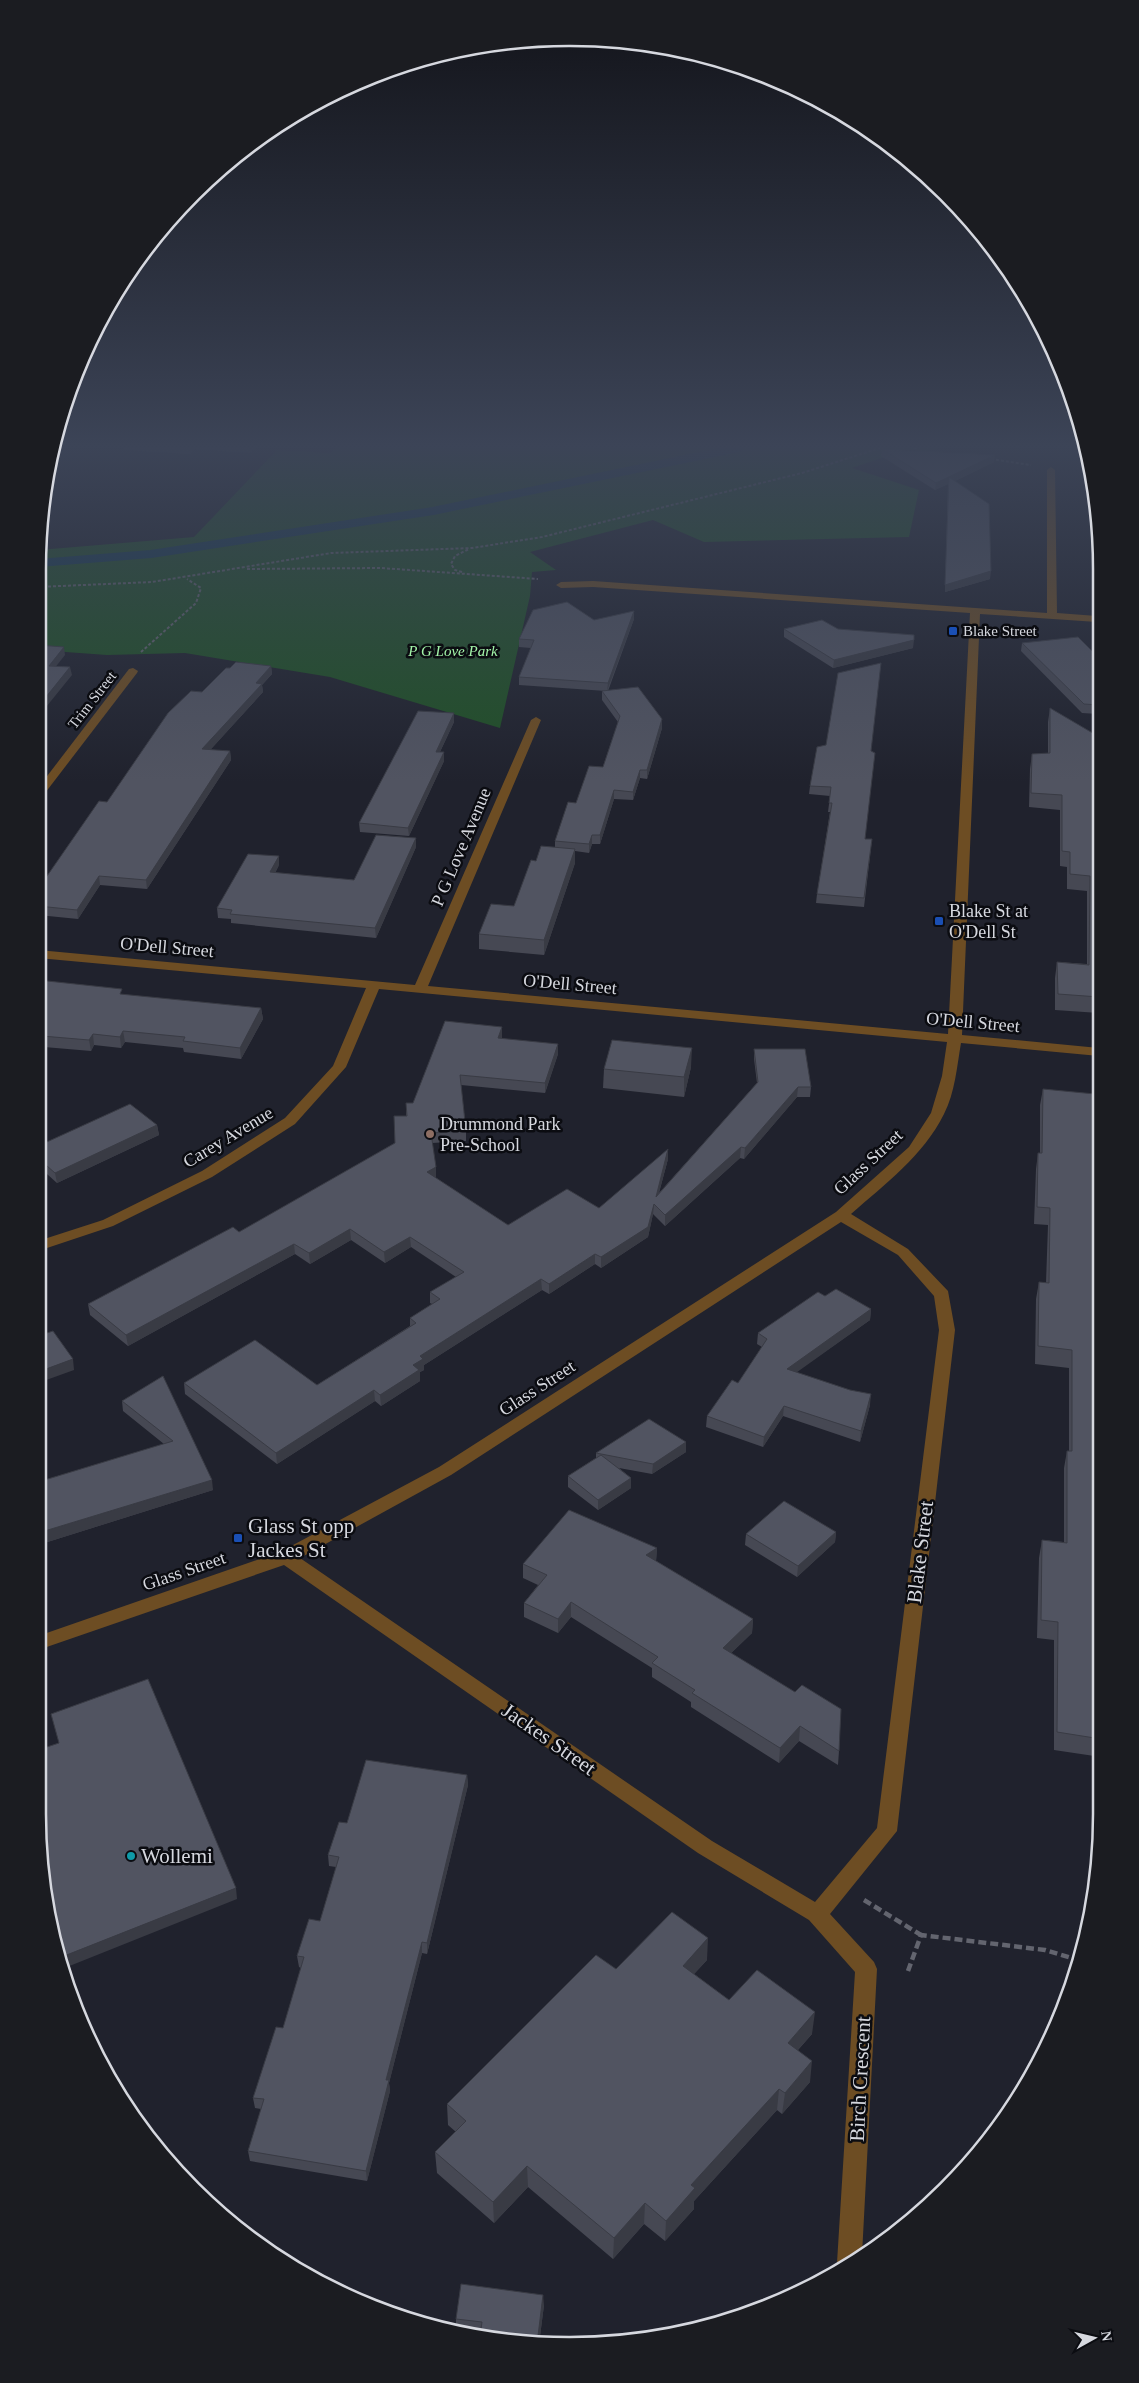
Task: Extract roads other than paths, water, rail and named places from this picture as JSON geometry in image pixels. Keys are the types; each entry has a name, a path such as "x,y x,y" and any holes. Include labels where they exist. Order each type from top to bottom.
{"street":[{"path":"1052,559 1052,616"},
{"path":"561,585 603,584 1093,619"},
{"path":"954,1039 957,1015 975,611"},
{"name":"Trim Street","path":"46,785 133,671"},
{"name":"P G Love Avenue","path":"420,989 536,720"},
{"name":"O'Dell Street","path":"46,955 1093,1051"},
{"name":"Carey Avenue","path":"46,1243 108,1223 207,1174 290,1121 339,1067 374,985"},
{"name":"Glass Street","path":"46,1640 286,1557 445,1471 841,1214 914,1150 938,1113 949,1076 954,1039"},
{"name":"Blake Street","path":"817,1914 887,1831 947,1330 942,1295 903,1252 841,1214"},
{"name":"Jackes Street","path":"286,1557 705,1847 817,1914"},
{"name":"Birch Crescent","path":"817,1914 866,1969 849,2256"}],"waterway":[{"path":"46,562 86,559"}],"place":[{"name":"Blake Street","path":"953,631"},
{"name":"Blake St at O'Dell St","path":"939,921"},
{"name":"Drummond Park Pre-School","path":"430,1134"},
{"name":"Glass St opp Jackes St","path":"238,1538"},
{"name":"Wollemi","path":"131,1856"}],"park label":[{"name":"P G Love Park","path":"453,651"}]}
